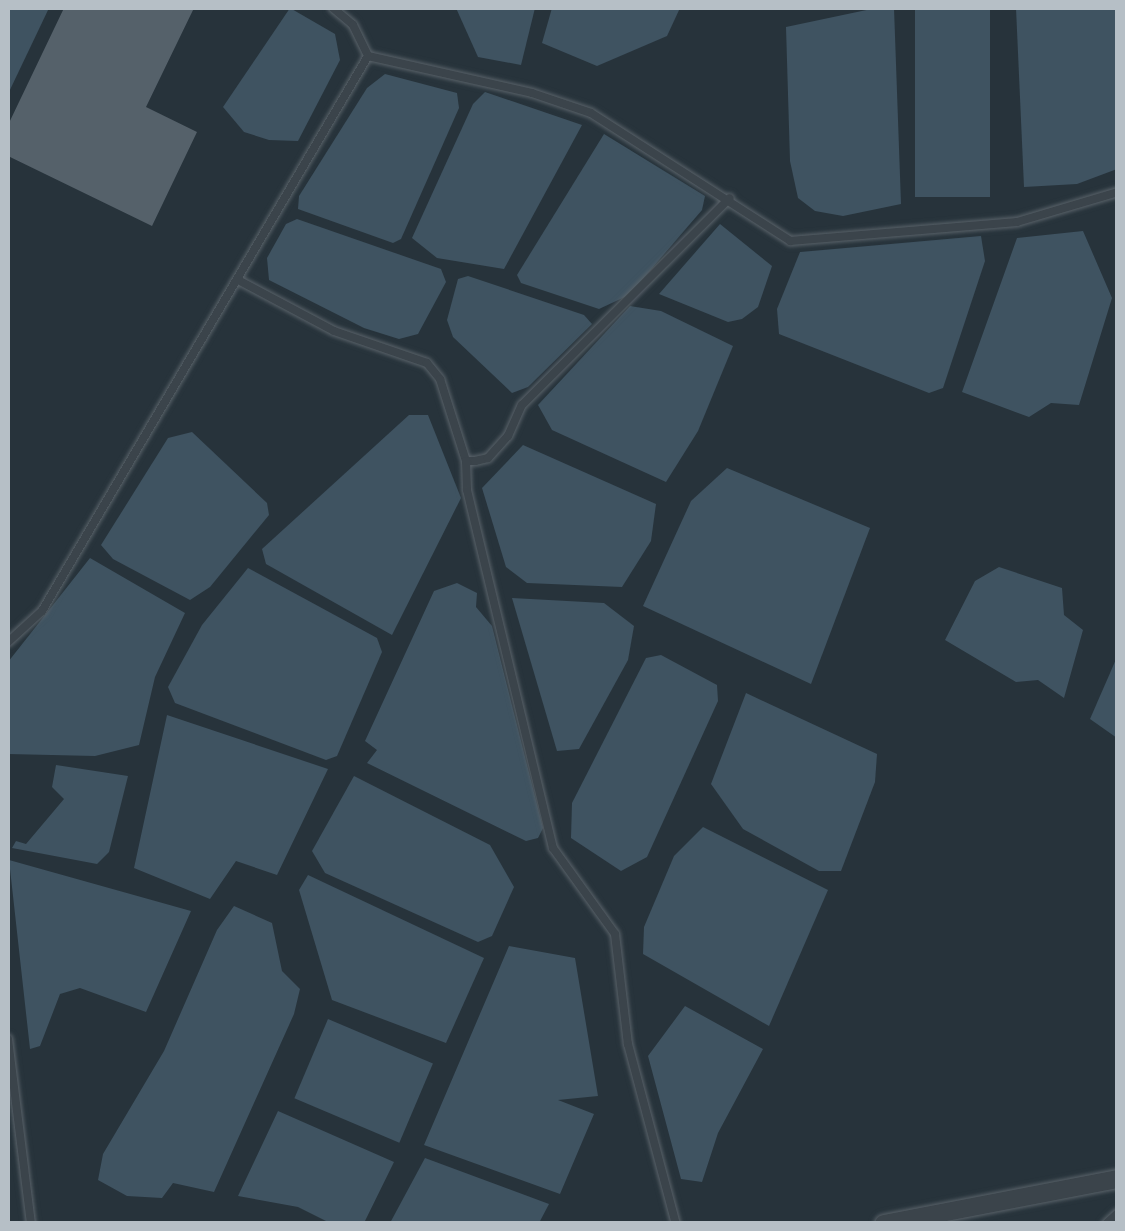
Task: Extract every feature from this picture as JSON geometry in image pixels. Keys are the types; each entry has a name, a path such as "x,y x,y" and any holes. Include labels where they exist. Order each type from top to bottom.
{"street":[{"path":"884,1224 1118,1179"}],"lane":[{"path":"333,8 353,25 368,56"},
{"path":"368,56 532,93 591,114 730,198 790,241 1017,222 1118,192"},
{"path":"8,642 42,611 240,280 368,56"},
{"path":"466,461 488,458 508,436 522,405 730,198"},
{"path":"240,280 334,331 426,363 440,379 466,461 467,490 553,848 615,934 628,1044 676,1224"},
{"path":"8,1039 32,1224"},
{"path":"1106,1224 1118,1213"}],"water":[{"path":"8,8 49,8 8,94"},
{"path":"290,8 335,34 340,60 298,141 269,140 244,132 223,107"},
{"path":"456,8 535,8 521,65 478,57"},
{"path":"552,8 680,8 667,36 597,66 542,43"},
{"path":"876,8 894,8 901,204 843,216 815,211 798,198 790,161 786,27"},
{"path":"915,8 990,8 990,197 915,197"},
{"path":"1016,8 1117,8 1117,169 1077,184 1024,187"},
{"path":"385,74 457,93 459,108 401,239 393,243 298,209 299,196 367,88"},
{"path":"485,92 582,125 504,269 437,258 412,238 473,104"},
{"path":"604,134 705,196 702,210 629,295 599,309 521,283 517,275"},
{"path":"297,219 441,269 446,282 418,334 399,339 364,328 269,280 267,258 286,224"},
{"path":"720,224 772,266 758,307 742,319 728,322 659,294"},
{"path":"1083,231 1112,298 1079,405 1051,403 1029,417 962,392 1017,238"},
{"path":"981,236 985,261 943,388 929,393 779,334 777,309 800,252"},
{"path":"468,276 584,315 592,324 528,387 512,393 453,337 447,320 458,279"},
{"path":"630,306 661,311 733,346 698,431 666,482 552,430 538,405"},
{"path":"409,415 428,415 461,498 392,635 266,564 262,549"},
{"path":"192,432 267,503 269,515 210,587 190,600 113,559 101,545 168,438"},
{"path":"523,445 656,504 651,541 622,587 527,583 506,567 482,488"},
{"path":"727,468 870,528 811,684 643,606 691,501"},
{"path":"90,558 185,613 155,677 139,745 95,756 8,754 8,662"},
{"path":"999,567 1062,588 1064,615 1083,630 1064,698 1038,680 1016,682 945,640 975,581"},
{"path":"248,568 377,638 382,652 337,756 326,760 175,703 168,687 202,625"},
{"path":"457,583 477,593 476,607 492,626 543,828 538,838 526,841 367,763 377,750 365,741 434,591"},
{"path":"512,598 604,603 634,626 628,660 579,749 557,751"},
{"path":"661,655 717,685 718,701 647,857 621,871 571,838 572,803 646,658"},
{"path":"1117,657 1117,738 1090,719"},
{"path":"746,693 877,754 875,782 841,871 819,871 743,829 711,784"},
{"path":"167,715 328,769 277,875 236,861 210,899 134,868"},
{"path":"56,765 128,776 109,852 97,864 12,848 16,841 26,844 64,799 52,787"},
{"path":"354,776 490,845 514,887 492,936 478,942 325,873 312,851"},
{"path":"703,827 828,890 769,1026 643,954 644,927 674,856"},
{"path":"9,860 191,911 146,1012 80,988 60,994 40,1046 30,1049"},
{"path":"308,875 484,958 446,1043 332,1000 299,890"},
{"path":"234,906 272,923 282,971 300,989 294,1014 214,1192 173,1183 162,1198 127,1196 98,1180 103,1154 164,1051 217,930"},
{"path":"509,946 575,958 598,1096 558,1100 594,1114 560,1194 424,1145"},
{"path":"685,1006 763,1049 718,1133 702,1182 681,1179 648,1056"},
{"path":"328,1019 433,1064 399,1143 294,1098"},
{"path":"278,1111 394,1162 364,1223 330,1223 298,1207 238,1196"},
{"path":"425,1158 549,1204 539,1223 390,1223"}],"building":[{"path":"64,8 194,8 146,107 197,132 152,226 8,156 8,125"}]}
